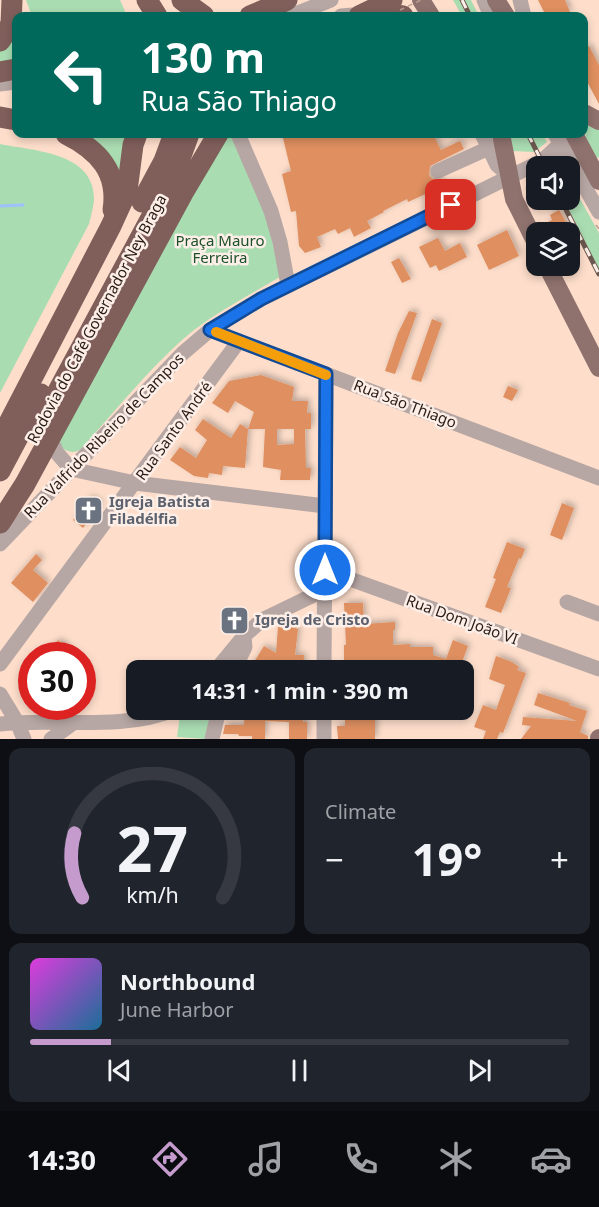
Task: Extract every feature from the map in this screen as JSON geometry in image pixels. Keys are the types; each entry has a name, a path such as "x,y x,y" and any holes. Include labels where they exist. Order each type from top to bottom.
{"highway":[{"path":"0,41 11,24 12,0"},
{"path":"182,0 198,12"},
{"path":"259,12 287,0"},
{"path":"73,138 94,151 106,166 113,184 115,200 111,226"},
{"path":"8,456 127,191 136,138"},
{"name":"Rodovia do Café Governador Ney Braga","path":"0,501 8,456 158,173 172,138"},
{"name":"Rodovia do Café Governador Ney Braga","path":"8,456 174,174 188,138"},
{"path":"0,523 25,484 226,138"}],"main road":[{"path":"502,138 514,199 526,223"},
{"path":"567,138 594,163 599,181"},
{"path":"552,276 599,368"}],"street":[{"path":"294,12 311,0"},
{"path":"300,12 331,0"},
{"path":"230,138 271,211 280,242 288,285"},
{"path":"484,138 497,165 510,176"},
{"path":"547,156 563,138"},
{"path":"565,138 569,156"},
{"path":"438,171 489,148"},
{"path":"210,330 288,285 526,168"},
{"path":"580,179 599,212"},
{"name":"Rua São Thiago","path":"210,330 599,478"},
{"name":"Rua Valfrido Ribeiro de Campos","path":"0,544 183,353 210,330"},
{"name":"Rua Santo André","path":"0,664 239,341"},
{"path":"324,660 326,374"},
{"path":"50,438 57,453 71,469 135,483 325,506"},
{"name":"Rua Dom João VI","path":"325,570 599,669"},
{"path":"224,660 244,636 262,620 324,590"},
{"path":"567,602 599,614"},
{"path":"239,660 245,647 244,636"},
{"path":"0,694 17,722 24,739"},
{"path":"0,724 46,720 72,724 126,720"},
{"path":"212,739 217,720"},
{"path":"324,720 324,739"},
{"path":"51,739 72,724"}],"path":[{"path":"398,9 421,0"},
{"path":"524,195 526,190"}],"green space":[{"path":"26,0 120,0 125,12 30,12"},
{"path":"453,0 471,0 477,12 460,12"},
{"path":"12,32 12,62 0,64 0,50"},
{"path":"594,124 599,127 599,157 591,160 586,138 588,126"},
{"path":"80,138 128,138 122,190"},
{"name":"Praça Mauro Ferreira","path":"225,138 234,138 267,216 280,277 194,330 150,372 80,450 72,452 60,447 59,431"},
{"path":"508,138 544,138 547,142 534,152 512,151"},
{"path":"0,144 45,152 74,163 85,172 92,185 94,201 89,224 0,393"},
{"path":"580,199 599,233 599,269 580,232 580,222 575,222 569,210 580,210"},
{"path":"179,720 211,720 206,739 177,737"}],"building":[{"path":"538,0 565,0 570,12 544,12"},
{"path":"588,47 599,65 599,104 588,83"},
{"path":"283,138 435,138 441,150 460,141 464,149 430,166 429,176 440,180 443,186 408,202 407,199 383,211 367,221 371,228 354,237 350,228 338,234 335,229 317,237 321,247 305,253 299,246 296,211 291,212 282,174 291,171"},
{"path":"559,210 566,222 548,222 552,220 550,215"},
{"path":"507,230 519,256 489,270 477,245"},
{"path":"438,238 445,251 460,243 467,257 439,271 436,265 430,268 419,247"},
{"path":"399,258 411,279 402,283 391,262"},
{"path":"409,311 417,313 395,374 385,371 398,333"},
{"path":"432,319 442,323 421,382 411,379"},
{"path":"261,375 294,387 292,401 308,401 307,413 311,413 311,429 305,429 306,468 311,468 310,480 280,480 281,470 263,467 265,429 248,429 254,412 235,401 228,413 212,403 229,381","holes":["277,429 294,429 294,444 277,445"]},
{"path":"508,386 518,390 512,401 503,397"},
{"path":"203,419 231,438 240,424 248,429 245,468 223,466 222,475 209,473 208,478 194,476 170,460 180,447 196,458 207,440 195,430"},
{"name":"Igreja Batista Filadélfia","path":"91,497 101,505 83,528 73,520"},
{"path":"562,503 574,508 562,540 550,535"},
{"path":"507,542 525,549 507,587 511,588 501,613 485,607"},
{"path":"36,554 42,560 33,570 48,583 33,602 11,583"},
{"path":"344,603 363,603 364,624 395,622 393,645 410,644 410,647 433,647 433,655 446,659 453,640 468,646 463,660 344,660 344,645 346,645"},
{"path":"287,625 298,629 295,655 304,655 304,660 255,660 264,646 276,653 278,627"},
{"path":"496,656 512,662 519,667 517,670 526,673 503,733 500,732 497,739 483,739 486,731 474,727 483,705 496,710 505,685 489,679"},
{"path":"538,693 587,711 580,732 588,736 588,739 521,739 531,726 522,725 523,717 577,721 534,705"},
{"path":"244,720 303,720 303,722 307,722 307,739 289,739 289,722 265,721 265,739 223,734 225,725 244,725"},
{"path":"345,720 375,720 375,739 338,739 337,726 345,726"}],"waterway":[{"path":"0,206 23,205"}],"railway":[{"path":"462,0 468,12"},
{"path":"530,138 539,156"},
{"path":"566,210 599,274"}],"slow traffic":[{"path":"216,332 326,375"}],"place":[{"name":"Igreja Batista Filadélfia","path":"88,511"},
{"name":"Igreja de Cristo","path":"234,620"}],"route":[{"path":"325,570 326,374 210,330 261,299 451,205"}]}
